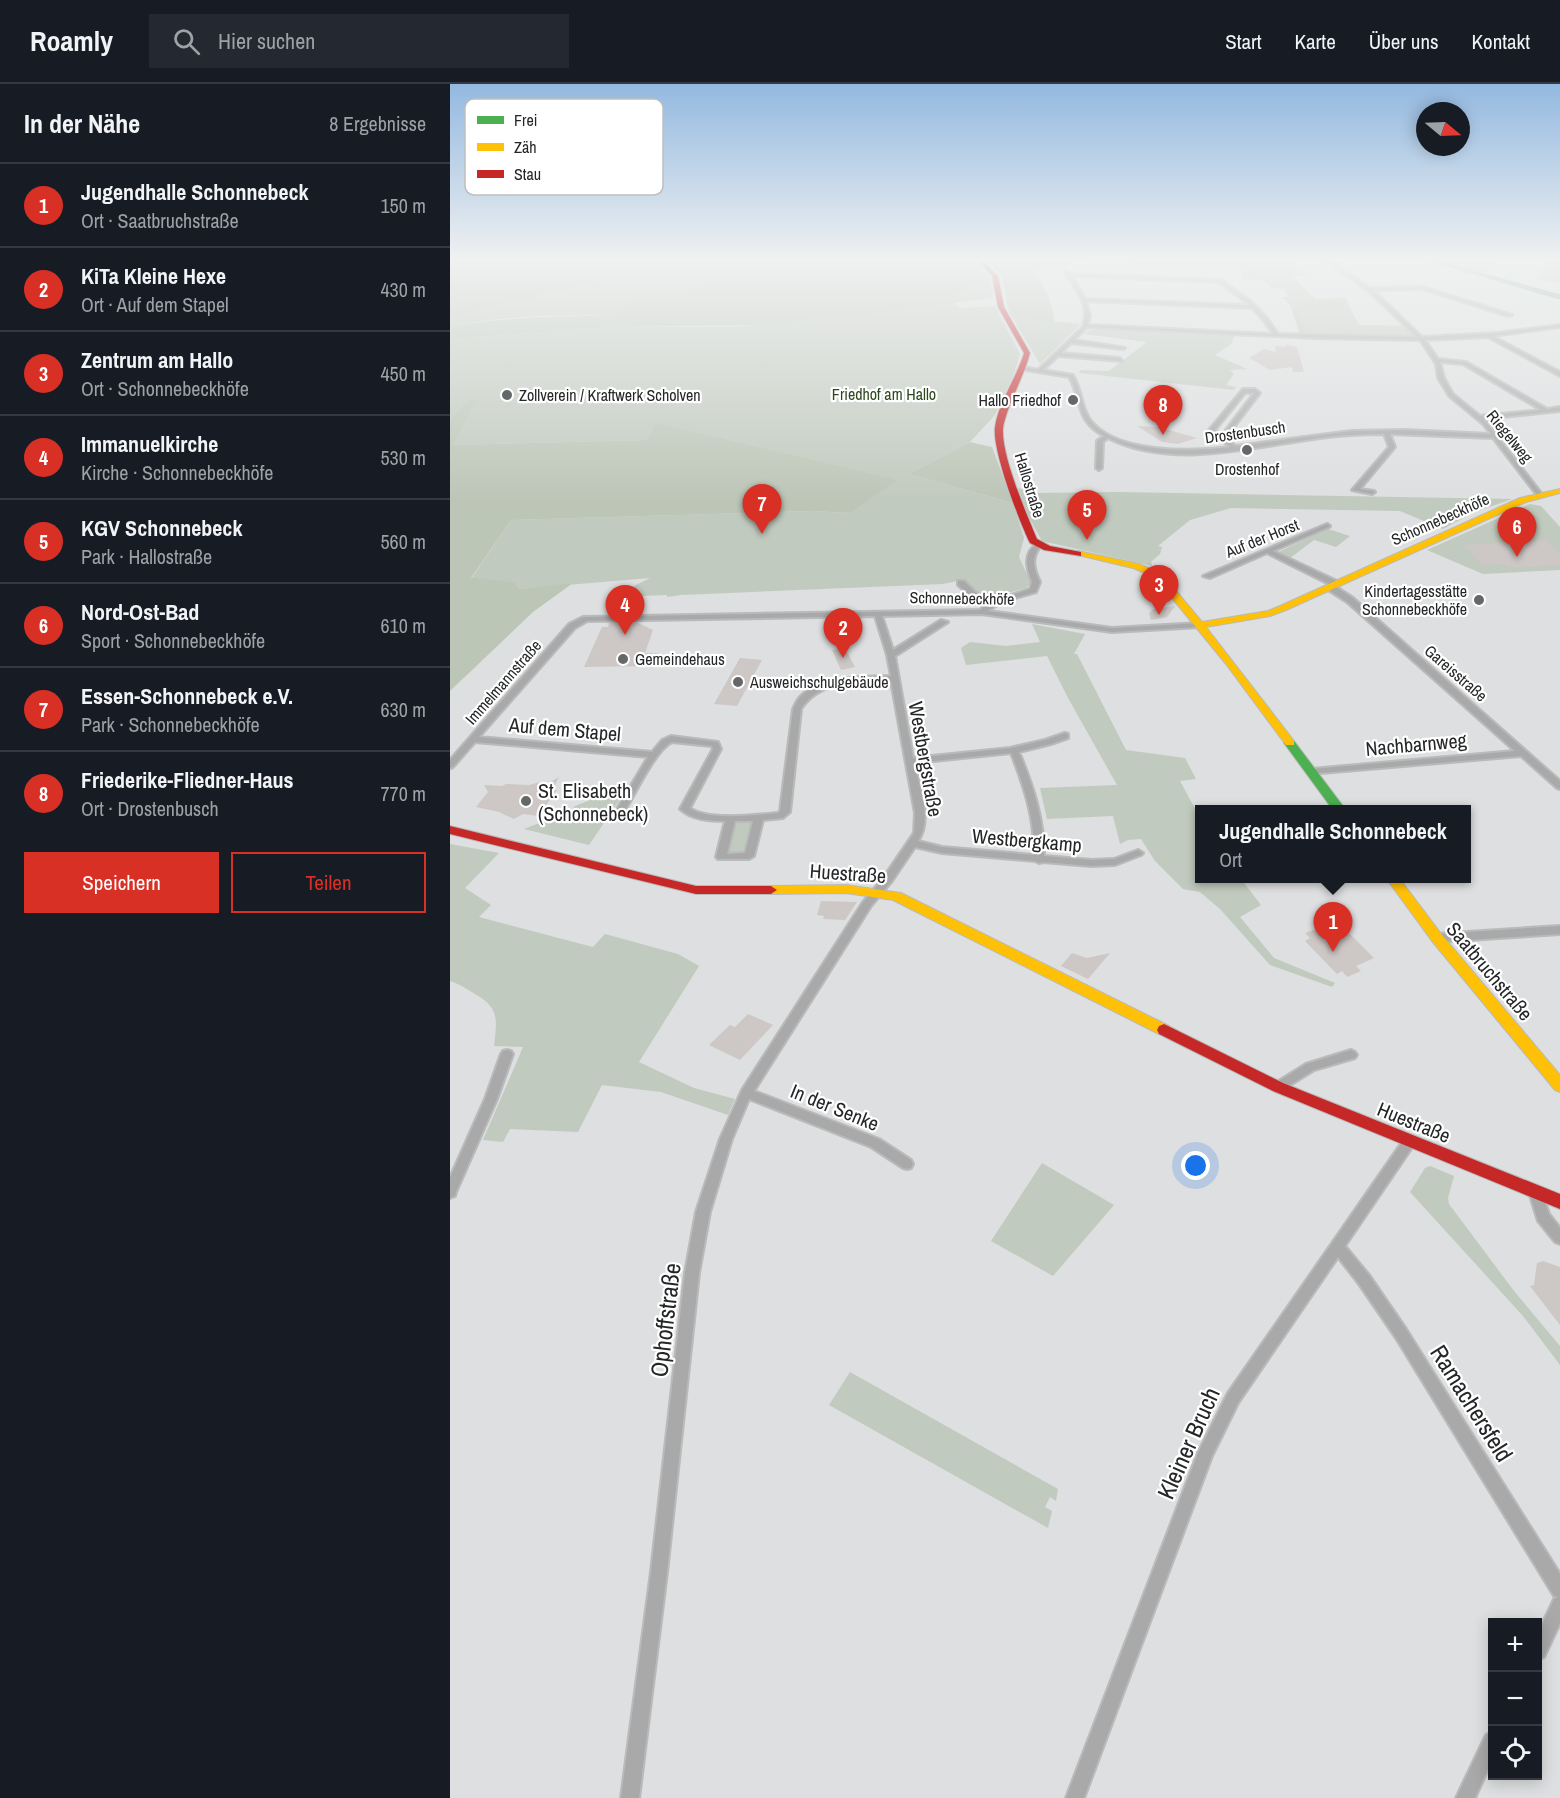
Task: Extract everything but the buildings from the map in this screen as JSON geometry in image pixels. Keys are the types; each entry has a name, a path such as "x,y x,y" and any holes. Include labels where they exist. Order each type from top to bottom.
{"main road":[{"name":"Hallostraße","path":"1021,341 1027,358 998,429 1021,515 1030,536 1038,545 1149,570 1158,575 1201,625"},
{"name":"Schonnebeckhöfe","path":"1201,625 1270,613 1539,494 1560,491"},
{"path":"1201,625 1336,805"},
{"name":"Huestraße","path":"450,830 696,890 846,889 896,896 1278,1087 1560,1202"},
{"name":"Saatbruchstraße","path":"1395,883 1437,938 1560,1086"}],"street":[{"name":"Riegelweg","path":"1423,341 1437,360 1440,378 1450,396 1480,418 1539,494"},
{"path":"1498,341 1560,374"},
{"path":"1040,370 1070,342 1123,348"},
{"path":"1057,354 1120,360"},
{"path":"1437,360 1464,363 1547,411"},
{"name":"Drostenbusch","path":"1023,369 1071,376 1085,417 1107,436 1142,447 1172,451 1213,452 1323,435 1386,432 1493,436"},
{"path":"1220,437 1225,435 1257,393 1243,391 1212,430 1220,437 1236,449"},
{"path":"1480,418 1560,409"},
{"path":"1372,492 1355,490 1392,447 1386,432"},
{"path":"1099,468 1100,441 1107,436"},
{"name":"Auf der Horst","path":"1207,576 1327,526"},
{"path":"961,583 984,609 1033,590 1036,582 1028,562 1030,554 1038,545"},
{"path":"1268,550 1333,585"},
{"name":"Gareisstraße","path":"1333,585 1560,786"},
{"name":"Schonnebeckhöfe","path":"579,621 628,618 879,614 984,609 1112,630 1201,625"},
{"name":"Westbergstraße","path":"878,892 919,833 920,813 891,655 879,614"},
{"name":"Immelmannstraße","path":"450,765 572,626 579,621"},
{"path":"891,655 944,622"},
{"path":"619,814 654,755 665,742 671,739 715,744 717,749 685,809 688,813 704,817 780,816 785,812 797,709 804,696 810,691 831,684 894,678"},
{"path":"909,760 1014,749 1050,743 1065,736"},
{"name":"Auf dem Stapel","path":"472,739 654,755"},
{"path":"1014,749 1029,783 1036,807 1040,834 1039,860"},
{"name":"Nachbarnweg","path":"1312,772 1524,753"},
{"path":"731,817 721,857 749,856 759,817"},
{"name":"Westbergkamp","path":"913,843 942,850 1092,863 1115,862 1138,853"},
{"name":"Ophoffstraße","path":"630,1798 660,1562 692,1273 710,1187 726,1139 746,1093 867,904 878,892"},
{"path":"1437,938 1560,930"},
{"path":"450,1192 491,1099 507,1054"},
{"path":"1278,1087 1310,1067 1352,1055"},
{"name":"In der Senke","path":"746,1093 874,1143 907,1164"},
{"name":"Kleiner Bruch","path":"1075,1798 1210,1444 1233,1398 1409,1142"},
{"path":"1535,1192 1543,1218 1560,1238"},
{"name":"Ramachersfeld","path":"1337,1246 1354,1265 1412,1350 1560,1590"},
{"path":"1542,1643 1560,1605"},
{"path":"1465,1798 1488,1749"}],"green space":[{"name":"Friedhof am Hallo","path":"450,341 1013,341 1020,354 1014,374 995,415 970,442 908,474 1013,503 1024,538 1019,557 1031,583 1026,588 985,599 962,580 943,584 667,597 667,595 612,597 650,578 519,589 515,582 471,579 511,520 811,511 851,513 896,480 648,440 454,445 471,408 475,407 466,401 450,420"},
{"path":"1026,341 1064,341 1040,364"},
{"path":"1139,341 1232,341 1215,355 1247,369 1230,370 1234,374 1226,385 1236,387 1234,390 1079,373 1081,370 1109,371 1147,342"},
{"path":"478,400 475,407 471,409 454,445 648,440 656,423 897,480 851,513 811,511 511,520 471,578 515,582 519,589 573,583 533,612 450,691 450,420 466,401"},
{"path":"970,442 992,447 1013,503 908,474"},
{"path":"1018,488 1037,493 1119,492 1512,499 1478,511 1475,510 1443,529 1400,511 1231,508 1190,520 1158,546 1162,547 1160,554 1151,562 1152,566 1042,541 1026,512"},
{"path":"1530,504 1541,506 1560,527 1560,570 1483,574 1427,550"},
{"path":"1328,529 1350,536 1336,547 1314,540 1290,558 1278,552"},
{"path":"1032,624 1085,634 1074,654 1077,654 1126,750 1185,758 1196,779 1180,781 1195,809 1195,883 1244,883 1261,905 1240,917 1274,958 1335,983 1332,987 1270,965 1220,909 1200,892 1183,889 1155,861 1141,839 1128,840 1120,844 1113,816 1047,819 1040,788 1117,785 1047,656 966,665 961,648 970,642 1006,646 1040,642"},
{"path":"605,794 623,795 589,845 524,829 547,820 551,815 567,817 575,806"},
{"path":"732,819 755,819 747,855 723,855"},
{"path":"450,844 499,853 465,888 491,905 479,917 593,947 605,934 678,954 699,966 639,1062 694,1088 735,1099 728,1115 661,1092 602,1085 578,1132 510,1129 503,1142 483,1140 523,1047 494,1046 496,1022 489,1004 450,981"},
{"path":"1042,1163 1114,1205 1053,1276 991,1241"},
{"path":"1430,1166 1454,1176 1448,1198 1449,1204 1514,1291 1560,1346 1560,1365 1523,1316 1410,1192 1425,1168"},
{"path":"850,1372 1058,1489 1056,1501 1050,1497 1045,1507 1052,1511 1048,1528 829,1405"}],"traffic: fast":[{"path":"1290,743 1336,805"}],"traffic: slow":[{"path":"1201,625 1270,613 1523,500 1560,491"},
{"path":"1078,554 1136,566 1158,575 1230,662 1290,743"},
{"path":"1396,883 1437,938 1560,1086"},
{"path":"771,890 846,889 896,896 1164,1030"}],"traffic: jam":[{"path":"1020,341 1027,353 999,426 1002,448 1033,541 1047,548 1078,554"},
{"path":"450,830 696,890 771,890"},
{"path":"1164,1030 1278,1087 1560,1202"}],"place":[{"name":"Zollverein / Kraftwerk Scholven","path":"507,395"},
{"name":"Hallo Friedhof","path":"1073,400"},
{"name":"Friederike-Fliedner-Haus","path":"1163,435"},
{"name":"Drostenhof","path":"1247,450"},
{"name":"Essen-Schonnebeck e.V.","path":"762,534"},
{"name":"KGV Schonnebeck","path":"1087,540"},
{"name":"Nord-Ost-Bad","path":"1517,557"},
{"name":"Kindertagesstätte Schonnebeckhöfe","path":"1479,600"},
{"name":"Zentrum am Hallo","path":"1159,615"},
{"name":"Immanuelkirche","path":"625,635"},
{"name":"KiTa Kleine Hexe","path":"843,658"},
{"name":"Gemeindehaus","path":"623,659"},
{"name":"Ausweichschulgebäude","path":"738,682"},
{"name":"St. Elisabeth (Schonnebeck)","path":"526,801"},
{"name":"Jugendhalle Schonnebeck","path":"1333,952"}]}
